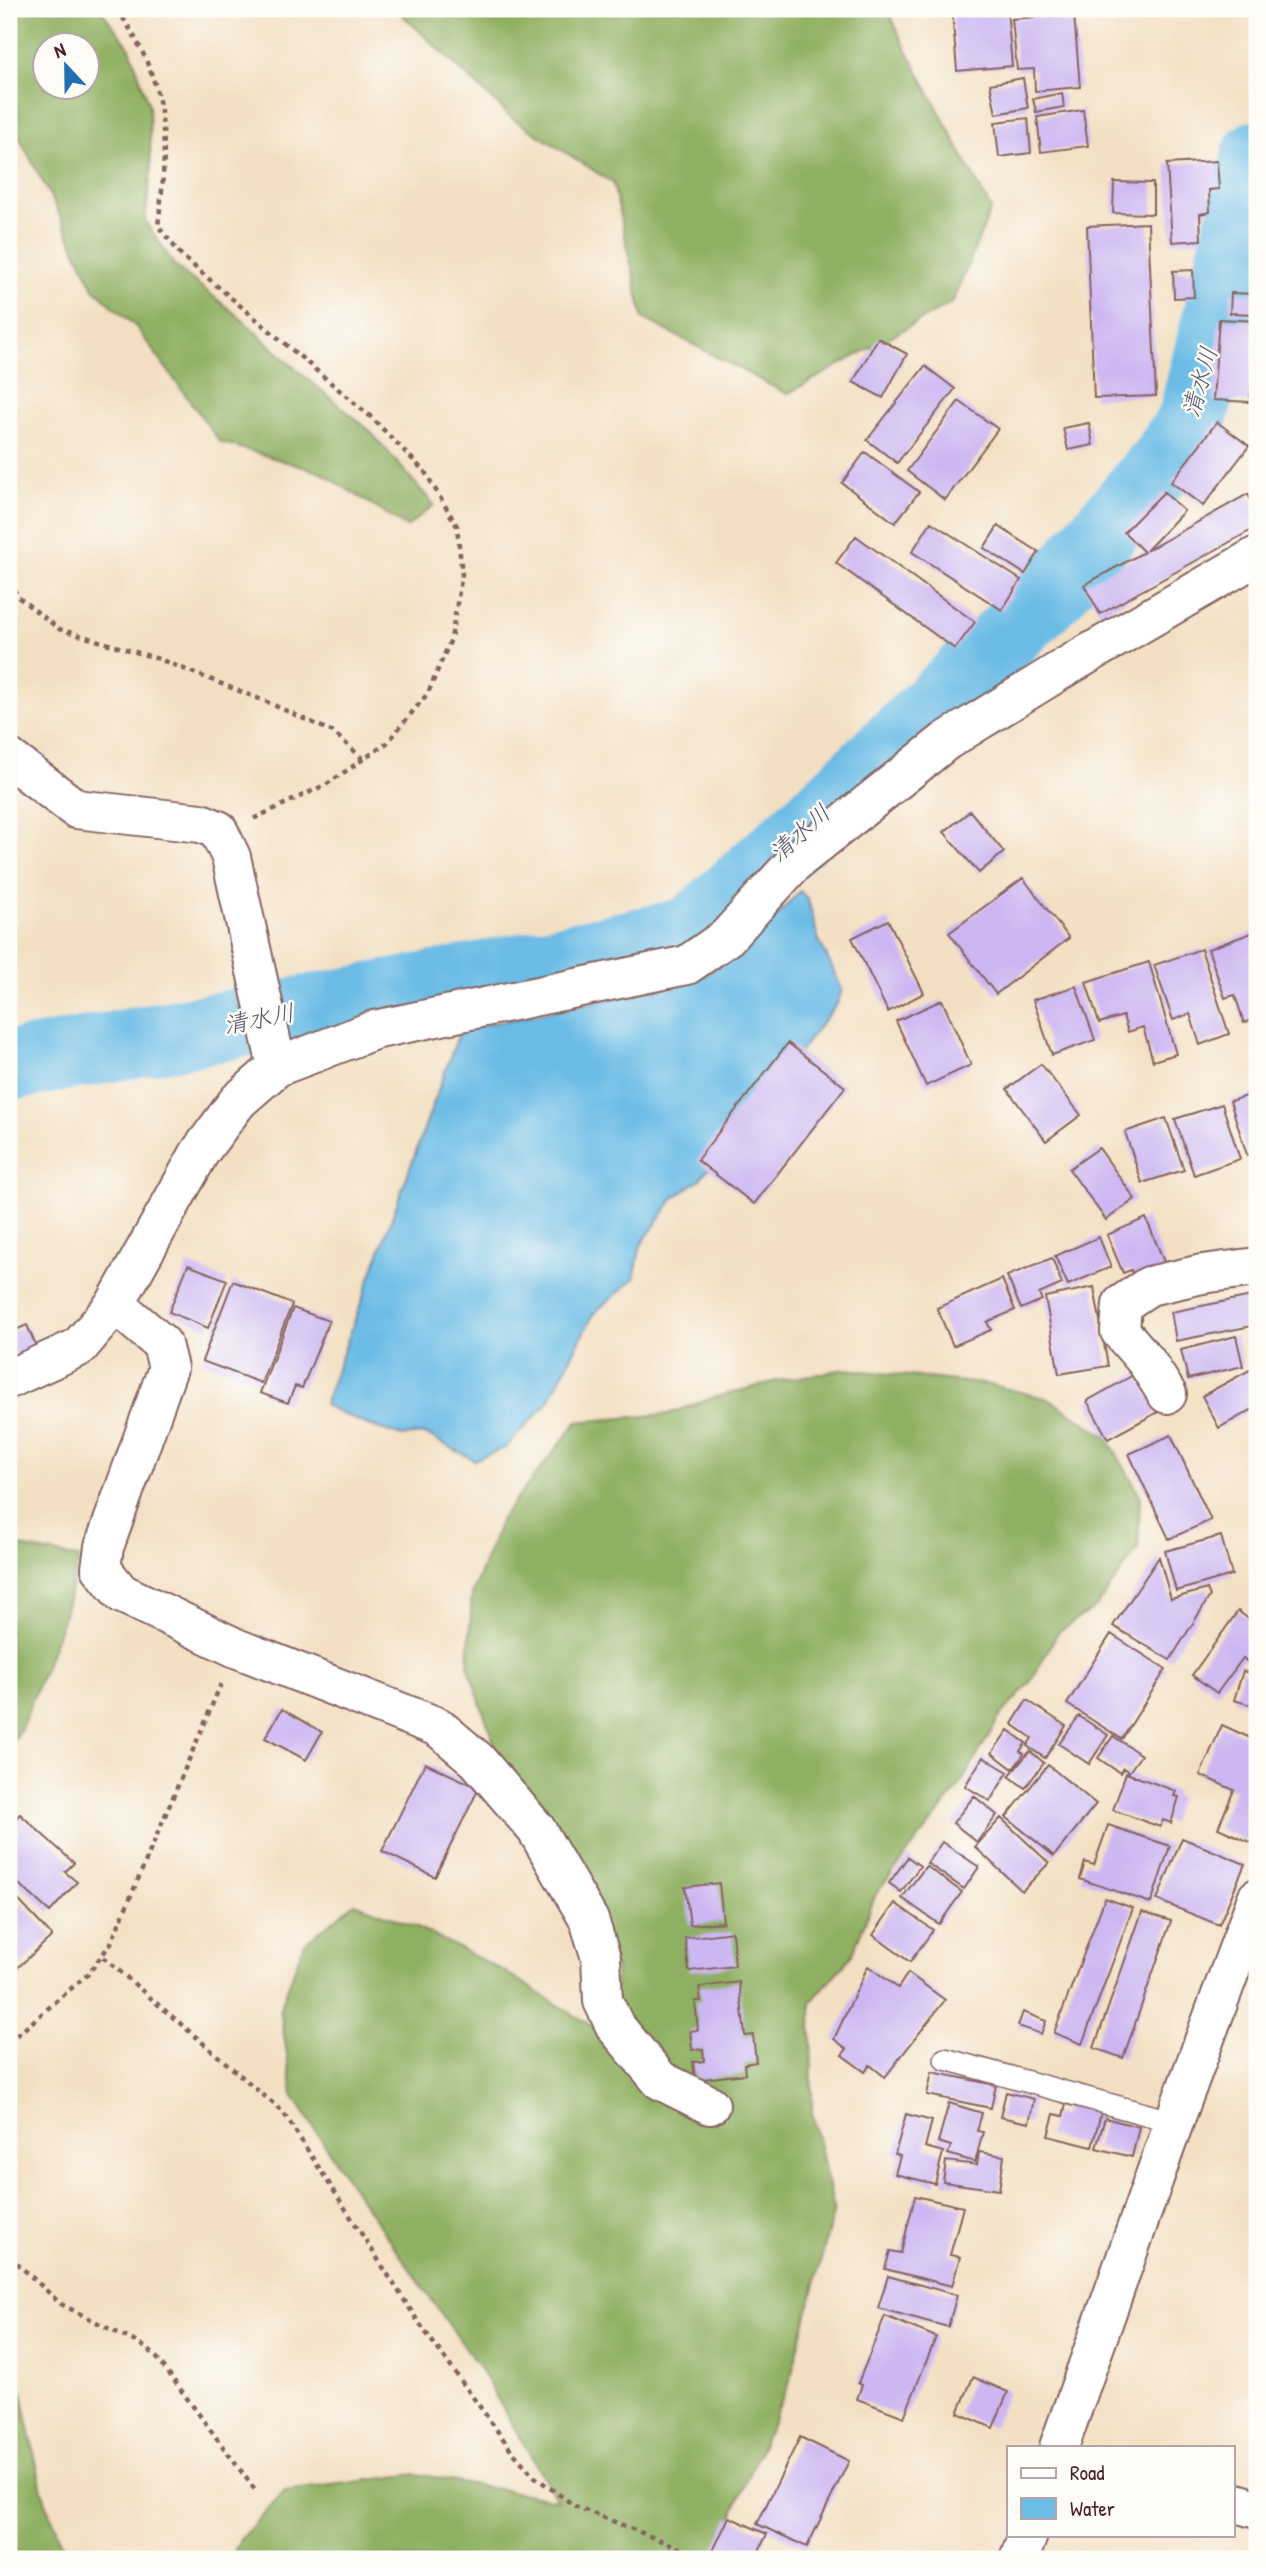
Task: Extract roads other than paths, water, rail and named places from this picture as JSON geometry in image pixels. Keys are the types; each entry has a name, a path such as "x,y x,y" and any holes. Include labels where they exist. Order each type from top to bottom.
{"street":[{"path":"9,1379 79,1347 116,1304 201,1152 238,1101 277,1067 374,1030 687,965 727,937 795,862 946,741 1257,556"},
{"path":"9,758 76,809 201,823 218,830 232,857 277,1067"},
{"path":"1167,1394 1146,1361 1120,1331 1122,1304 1149,1286 1257,1267"},
{"path":"116,1304 162,1344 168,1368 104,1547 101,1568 121,1593 236,1648 438,1727 477,1759 536,1829 589,1920 601,1958 603,2001 615,2026 660,2080 710,2105"},
{"path":"1059,2446 1257,1898"},
{"path":"1234,2502 1257,2509"},
{"path":"1019,2559 1028,2536"}],"lane":[{"path":"945,2059 1174,2122"}],"water":[{"path":"800,891 808,900 818,938 842,989 838,1002 700,1179 674,1198 641,1245 634,1279 594,1313 547,1404 505,1448 474,1460 425,1434 402,1436 363,1423 324,1405 460,1030 694,981 745,950"}],"waterway":[{"name":"清水川","path":"9,1066 456,982 690,932 835,801 1053,591 1163,463 1192,421 1257,155"}]}
